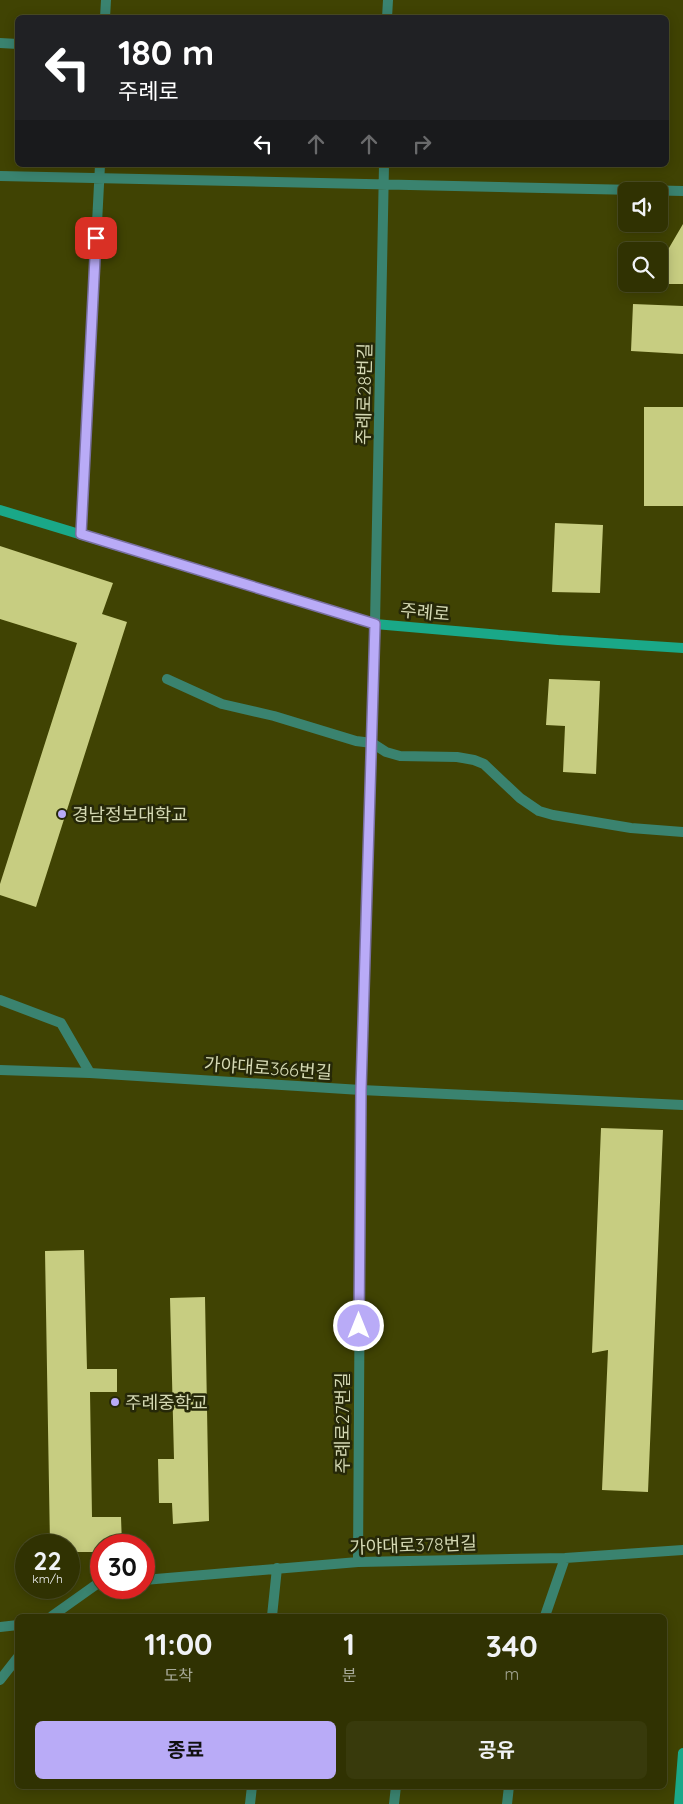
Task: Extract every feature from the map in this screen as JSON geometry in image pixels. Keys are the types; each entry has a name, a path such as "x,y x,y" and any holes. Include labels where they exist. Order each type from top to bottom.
{"street":[{"path":"105,15 106,0"},
{"path":"387,15 388,0"},
{"path":"0,44 15,44"},
{"path":"81,534 100,167"},
{"name":"주례로28번길","path":"375,624 384,167"},
{"path":"0,176 683,192"},
{"name":"주례로","path":"0,510 375,624 558,640 683,648"},
{"name":"주례로27번길","path":"358,1562 361,1090 375,624"},
{"path":"167,679 222,704 274,716 356,741 372,743 386,752 400,756 457,757 474,760 484,764 520,798 538,811 631,828 683,832"},
{"path":"0,1000 61,1023 90,1073"},
{"name":"가야대로366번길","path":"0,1070 90,1073 361,1090 683,1105"},
{"name":"가야대로378번길","path":"155,1579 358,1562 565,1558 683,1550"},
{"path":"545,1614 565,1558"},
{"path":"272,1614 277,1568"},
{"path":"55,1614 90,1589"},
{"path":"0,1627 15,1625"},
{"path":"0,1680 15,1661"},
{"path":"679,1804 683,1753"},
{"path":"250,1804 252,1789"},
{"path":"394,1804 396,1789"},
{"path":"507,1804 509,1789"}],"building":[{"path":"683,224 683,284 668,284 668,250"},
{"path":"633,304 683,306 683,354 631,351"},
{"path":"644,407 683,407 683,506 644,506"},
{"path":"555,523 603,525 600,593 552,592"},
{"path":"0,546 113,583 102,614 127,622 36,907 0,895 0,884 77,643 0,619"},
{"path":"549,679 600,681 596,774 563,772 565,726 546,725"},
{"path":"601,1128 663,1130 648,1492 602,1490 608,1350 592,1353"},
{"path":"84,1250 87,1369 117,1369 117,1392 90,1392 92,1517 121,1517 122,1534 90,1534 90,1552 80,1552 80,1534 50,1534 45,1251"},
{"path":"205,1297 209,1521 173,1524 172,1503 159,1503 158,1459 174,1459 170,1298"}],"place":[{"name":"경남정보대학교","path":"62,814"},
{"name":"주례중학교","path":"115,1402"}],"route":[{"path":"96,238 81,534 375,624 361,1090 359,1326"}]}
